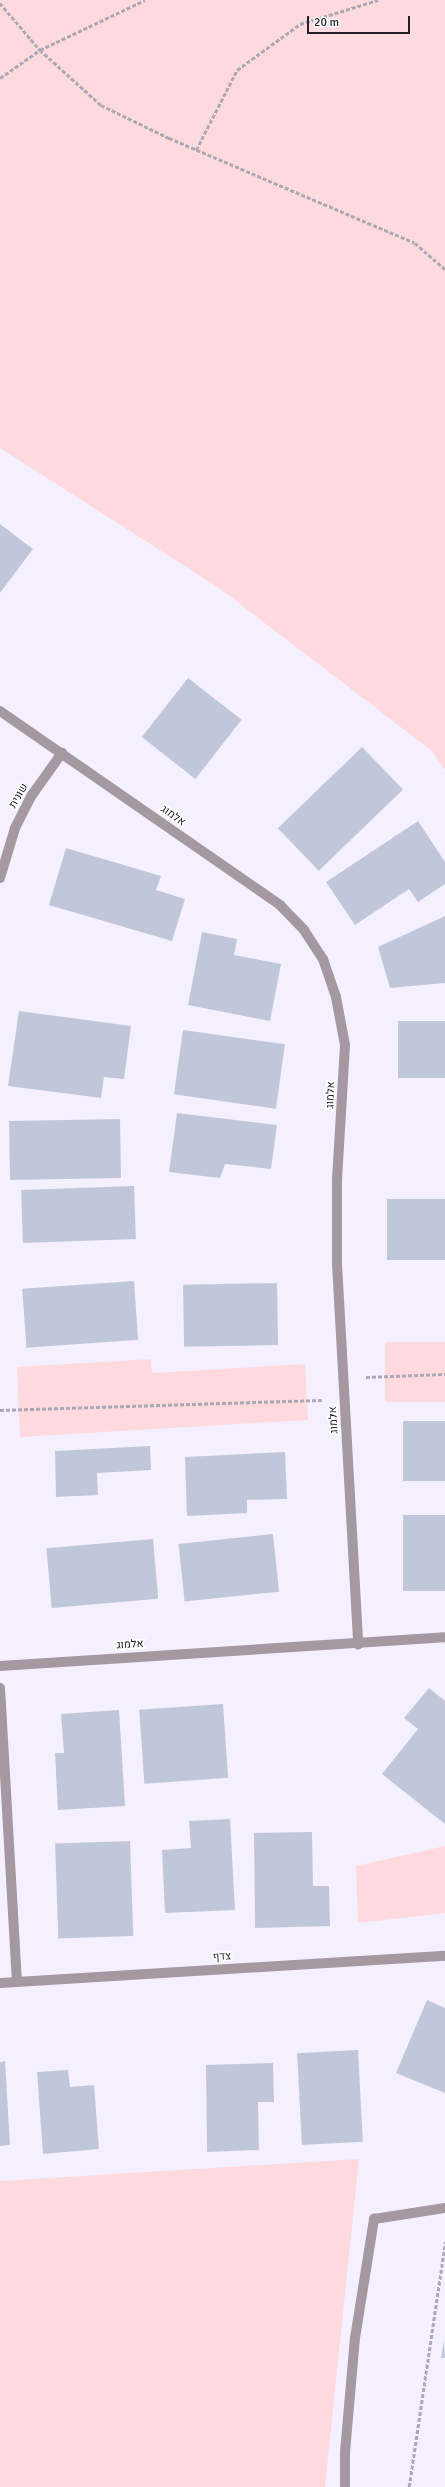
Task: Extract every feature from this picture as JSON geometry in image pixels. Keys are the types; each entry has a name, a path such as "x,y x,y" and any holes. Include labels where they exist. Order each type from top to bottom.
{"street":[{"name":"אלמוג","path":"0,711 280,905 304,930 323,959 336,997 345,1045 337,1193 337,1264 358,1644"},
{"name":"שונית","path":"0,878 15,828 32,795 62,753"},
{"name":"אלמוג","path":"0,1666 358,1644 445,1637"},
{"path":"0,1688 17,1982"},
{"name":"צדף","path":"0,1983 445,1956"},
{"path":"345,2487 345,2452 355,2338 374,2219 445,2208"}],"path":[{"path":"0,78 40,50 145,0"},
{"path":"196,150 237,70 300,24 378,0"},
{"path":"0,3 40,50 101,106 196,150 415,243 445,269"},
{"path":"344,1378 445,1374"},
{"path":"0,1410 344,1400"},
{"path":"409,2487 445,2242"}],"shaded area":[{"path":"0,0 445,0 445,770 432,751 219,588 0,448"},
{"path":"385,1342 445,1342 445,1402 385,1402"},
{"path":"151,1359 152,1373 305,1364 308,1420 20,1437 17,1367"},
{"path":"445,1846 445,1913 358,1923 356,1866"},
{"path":"359,2159 325,2487 0,2487 0,2181"}],"building":[{"path":"0,524 33,549 0,593"},
{"path":"188,678 242,720 195,779 142,737"},
{"path":"362,747 403,789 319,871 278,828"},
{"path":"418,821 445,862 445,884 418,902 409,889 355,925 326,882"},
{"path":"66,848 161,876 156,890 185,899 172,941 49,905"},
{"path":"445,916 445,983 390,988 378,947"},
{"path":"202,932 237,939 234,955 281,964 270,1021 188,1005"},
{"path":"19,1011 131,1026 124,1079 104,1077 101,1098 8,1086"},
{"path":"398,1021 445,1021 445,1078 398,1078"},
{"path":"183,1030 285,1044 276,1109 174,1094"},
{"path":"177,1113 277,1125 271,1169 225,1164 220,1178 169,1172"},
{"path":"120,1119 121,1178 10,1180 9,1121"},
{"path":"134,1186 136,1239 23,1243 21,1190"},
{"path":"387,1199 445,1199 445,1260 387,1260"},
{"path":"134,1281 138,1340 26,1348 22,1289"},
{"path":"277,1283 278,1345 184,1347 183,1285"},
{"path":"403,1421 445,1421 445,1481 403,1481"},
{"path":"150,1446 151,1470 97,1473 98,1495 56,1497 55,1451"},
{"path":"285,1452 287,1499 247,1500 247,1513 187,1516 185,1457"},
{"path":"403,1515 445,1515 445,1591 403,1591"},
{"path":"273,1534 279,1592 185,1602 179,1544"},
{"path":"153,1539 158,1599 52,1608 46,1548"},
{"path":"429,1688 445,1701 445,1824 382,1774 418,1729 404,1718"},
{"path":"223,1704 228,1778 144,1784 139,1710"},
{"path":"119,1710 125,1806 58,1810 55,1753 64,1753 61,1714"},
{"path":"230,1819 235,1910 165,1913 162,1850 191,1848 189,1821"},
{"path":"312,1832 313,1886 329,1886 330,1926 255,1928 254,1833"},
{"path":"130,1841 133,1936 58,1939 55,1844"},
{"path":"427,2000 445,2008 445,2093 396,2073"},
{"path":"358,2050 363,2142 302,2145 297,2053"},
{"path":"5,2061 10,2145 0,2146 0,2062"},
{"path":"273,2063 274,2102 258,2102 259,2150 207,2152 206,2065"},
{"path":"68,2070 70,2087 94,2085 99,2149 43,2154 37,2072"},
{"path":"444,2340 445,2358 441,2358"}]}
